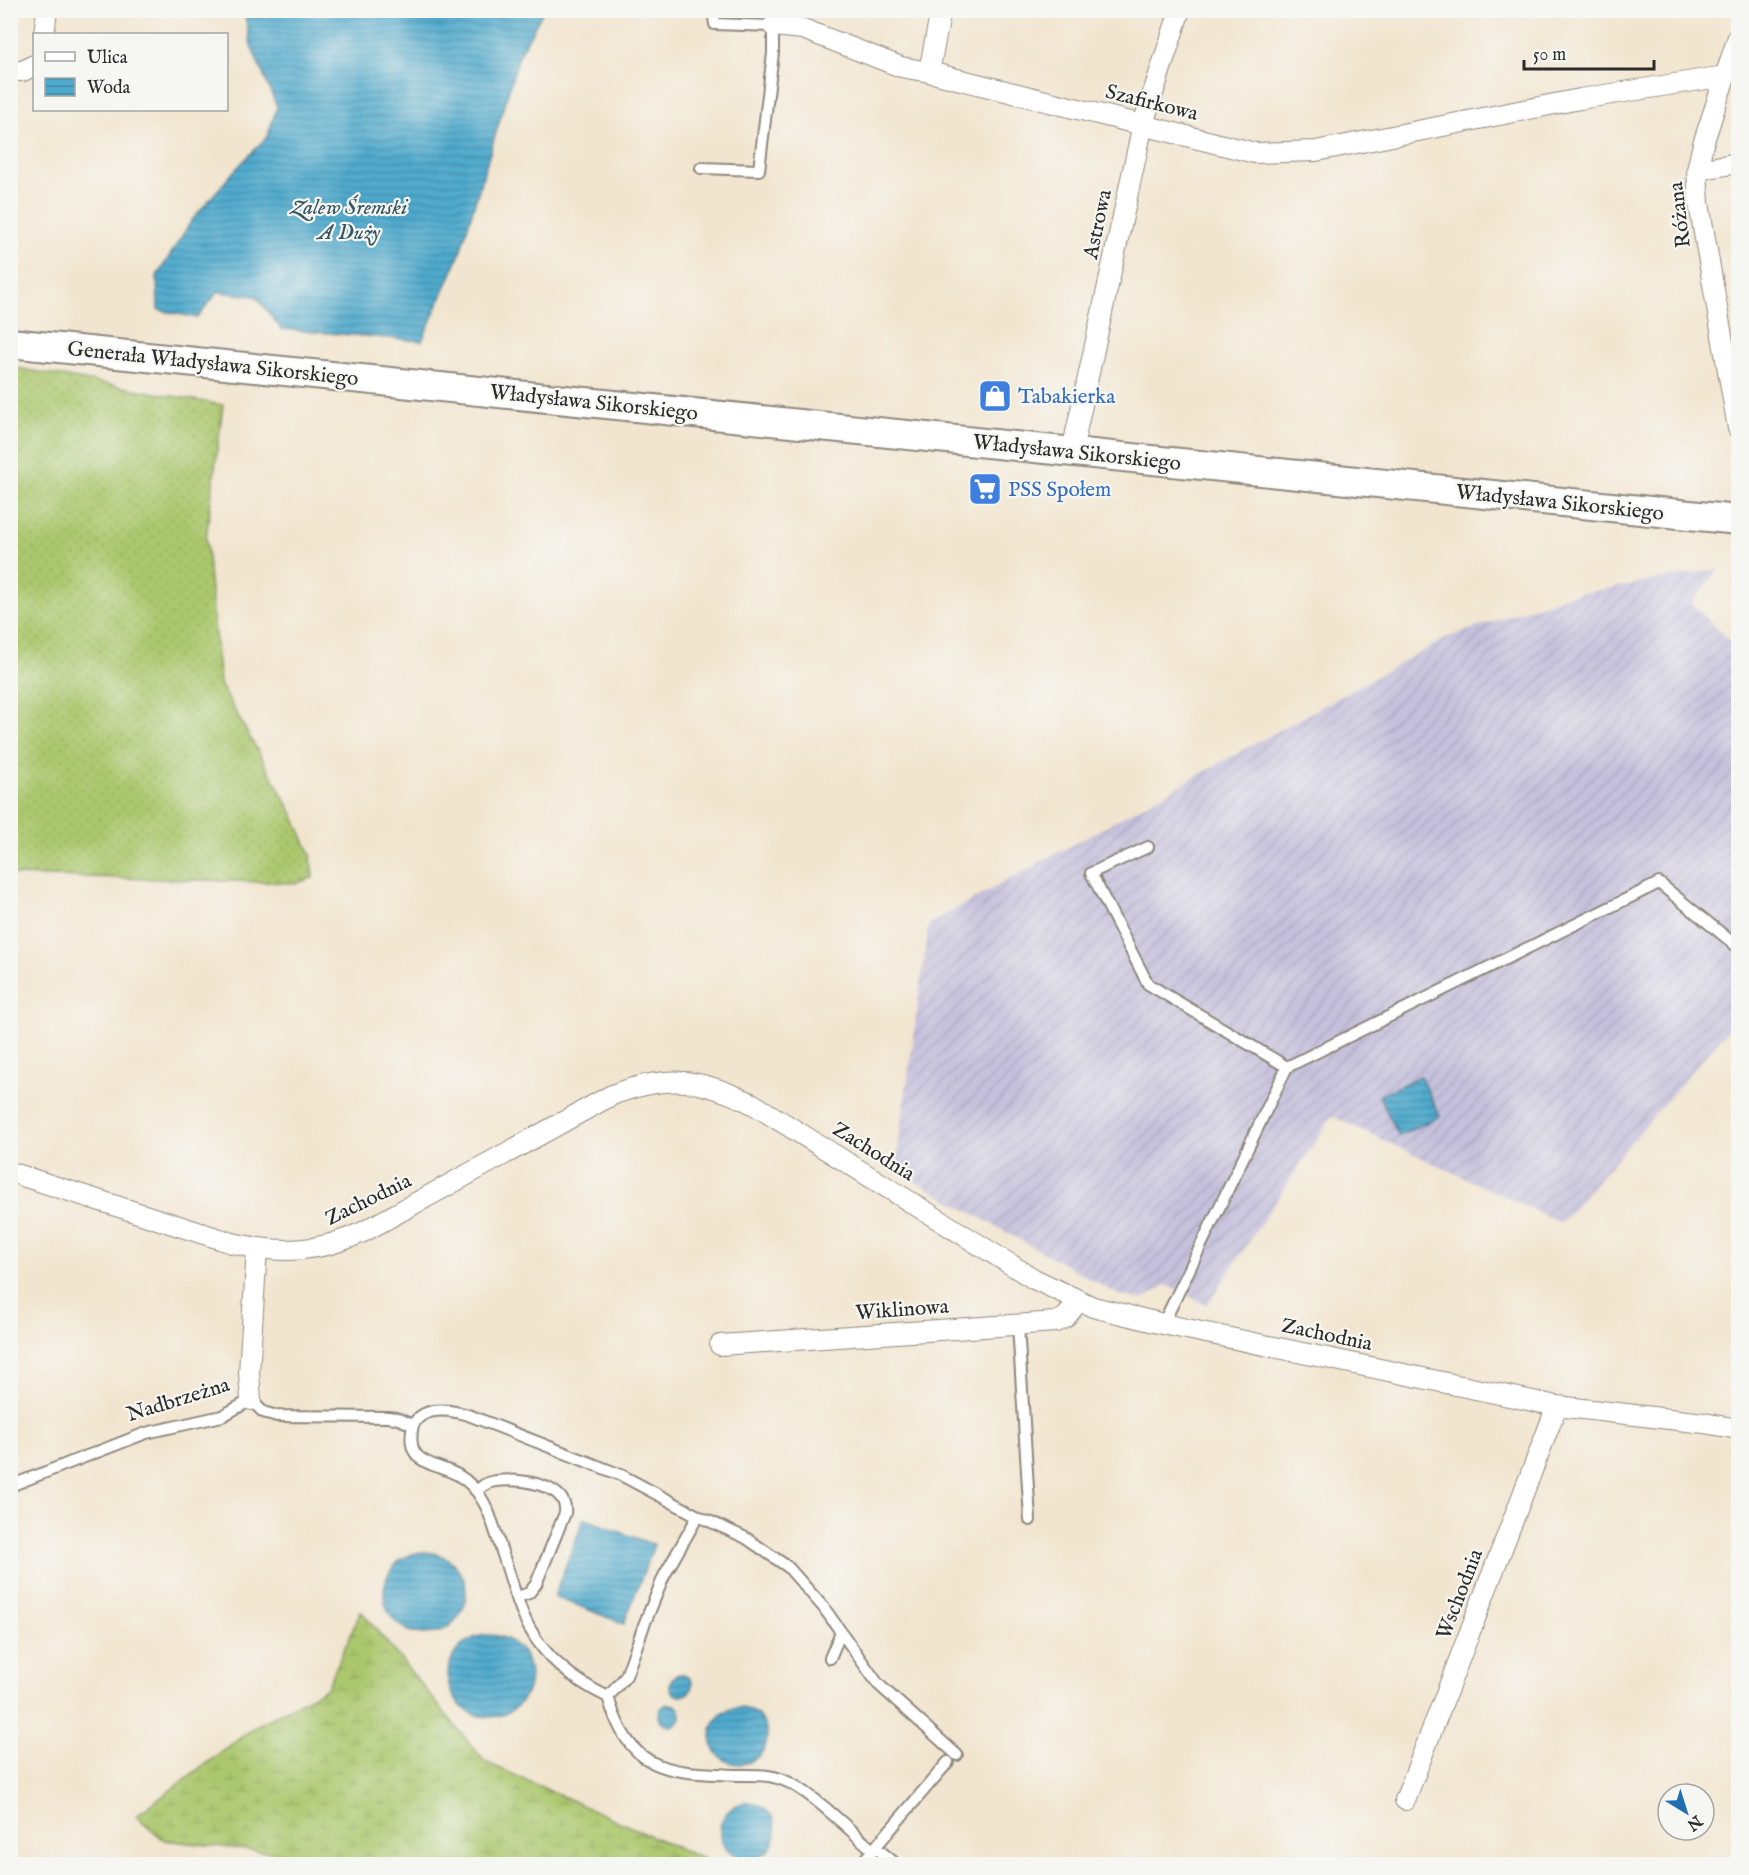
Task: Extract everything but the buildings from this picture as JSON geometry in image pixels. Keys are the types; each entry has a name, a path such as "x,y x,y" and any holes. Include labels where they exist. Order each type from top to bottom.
{"main road":[{"name":"Generała Władysława Sikorskiego","path":"10,343 416,384"},
{"name":"Władysława Sikorskiego","path":"416,384 1738,520"}],"street":[{"path":"44,33 46,10"},
{"path":"929,72 941,10"},
{"name":"Astrowa","path":"1072,451 1143,124 1180,10"},
{"name":"Szafirkowa","path":"773,26 803,29 901,67 1256,153 1316,151 1580,99 1725,76"},
{"name":"Różana","path":"1738,37 1702,144 1697,170 1702,220 1738,428"},
{"path":"10,72 23,71 33,66"},
{"path":"1697,170 1738,163"},
{"name":"Zachodnia","path":"10,1172 232,1243 281,1251 310,1250 350,1238 612,1095 655,1082 684,1082 714,1087 753,1104 1034,1280 1078,1302 1163,1324 1557,1406 1738,1429"},
{"name":"Nadbrzeżna","path":"251,1400 249,1373 257,1248"},
{"name":"Wiklinowa","path":"720,1345 1060,1321 1070,1314 1078,1302"},
{"name":"Wschodnia","path":"1405,1800 1557,1406"}],"lane":[{"path":"701,168 759,170 773,53 773,26 715,24 713,10"},
{"path":"1148,847 1091,873 1148,984 1287,1067"},
{"path":"1163,1324 1287,1067 1659,882 1738,947"},
{"path":"1018,1325 1030,1520"},
{"path":"251,1400 263,1412 277,1416 388,1417 413,1425"},
{"name":"Nadbrzeżna","path":"10,1486 146,1433 230,1413 251,1400"},
{"path":"861,1864 874,1848 952,1758 878,1684 842,1632 788,1567 746,1538 698,1516 621,1475 460,1412 434,1411 420,1416 413,1425 412,1446 420,1459 427,1464 456,1474 476,1491 484,1502 493,1525 529,1628 548,1653 570,1674 608,1697 613,1715 637,1753 656,1765 679,1772 768,1776 783,1779 803,1791 874,1848 896,1864"},
{"path":"476,1491 489,1483 520,1481 547,1488 565,1501 565,1513 536,1584 529,1593 518,1597"},
{"path":"608,1697 626,1676 664,1576 698,1516"},
{"path":"830,1658 842,1632"}],"shaded area":[{"path":"1719,569 1691,603 1738,649 1738,1018 1561,1223 1332,1116 1207,1305 1166,1285 1142,1300 1119,1295 895,1170 929,924 1446,638 1566,596"}],"green space":[{"path":"11,367 223,405 206,539 220,684 293,814 311,855 313,878 296,883 11,875"},
{"path":"361,1611 485,1762 714,1864 349,1864 345,1861 164,1840 136,1816 256,1726 327,1688"}],"water":[{"name":"Zalew Śremski A Duży","path":"244,11 543,11 519,56 459,256 422,341 281,329 256,296 218,292 197,318 158,310 157,276 192,220 267,137 277,107 251,46"},
{"path":"1420,1076 1440,1116 1399,1136 1379,1096"},
{"path":"584,1518 654,1545 624,1624 554,1596"},
{"path":"425,1552 441,1555 454,1564 463,1577 466,1593 463,1609 454,1622 441,1631 425,1634 409,1631 396,1622 387,1609 384,1593 387,1577 396,1564 409,1555"},
{"path":"489,1635 505,1638 518,1647 527,1660 530,1676 527,1692 518,1705 505,1714 489,1717 473,1714 460,1705 451,1692 448,1676 451,1660 460,1647 473,1638"},
{"path":"681,1674 689,1677 692,1685 689,1693 681,1696 673,1693 670,1685 673,1677"},
{"path":"670,1704 678,1707 681,1715 678,1723 670,1726 662,1723 659,1715 662,1707"},
{"path":"739,1708 750,1710 759,1716 765,1725 767,1736 765,1747 759,1756 750,1762 739,1764 728,1762 719,1756 713,1747 711,1736 713,1725 719,1716 728,1710"},
{"path":"748,1803 759,1805 768,1811 774,1820 776,1831 774,1842 768,1851 759,1857 748,1859 737,1857 728,1851 722,1842 720,1831 722,1820 728,1811 737,1805"}],"place":[{"name":"Tabakierka","path":"995,396"},
{"name":"PSS Społem","path":"985,489"}]}
